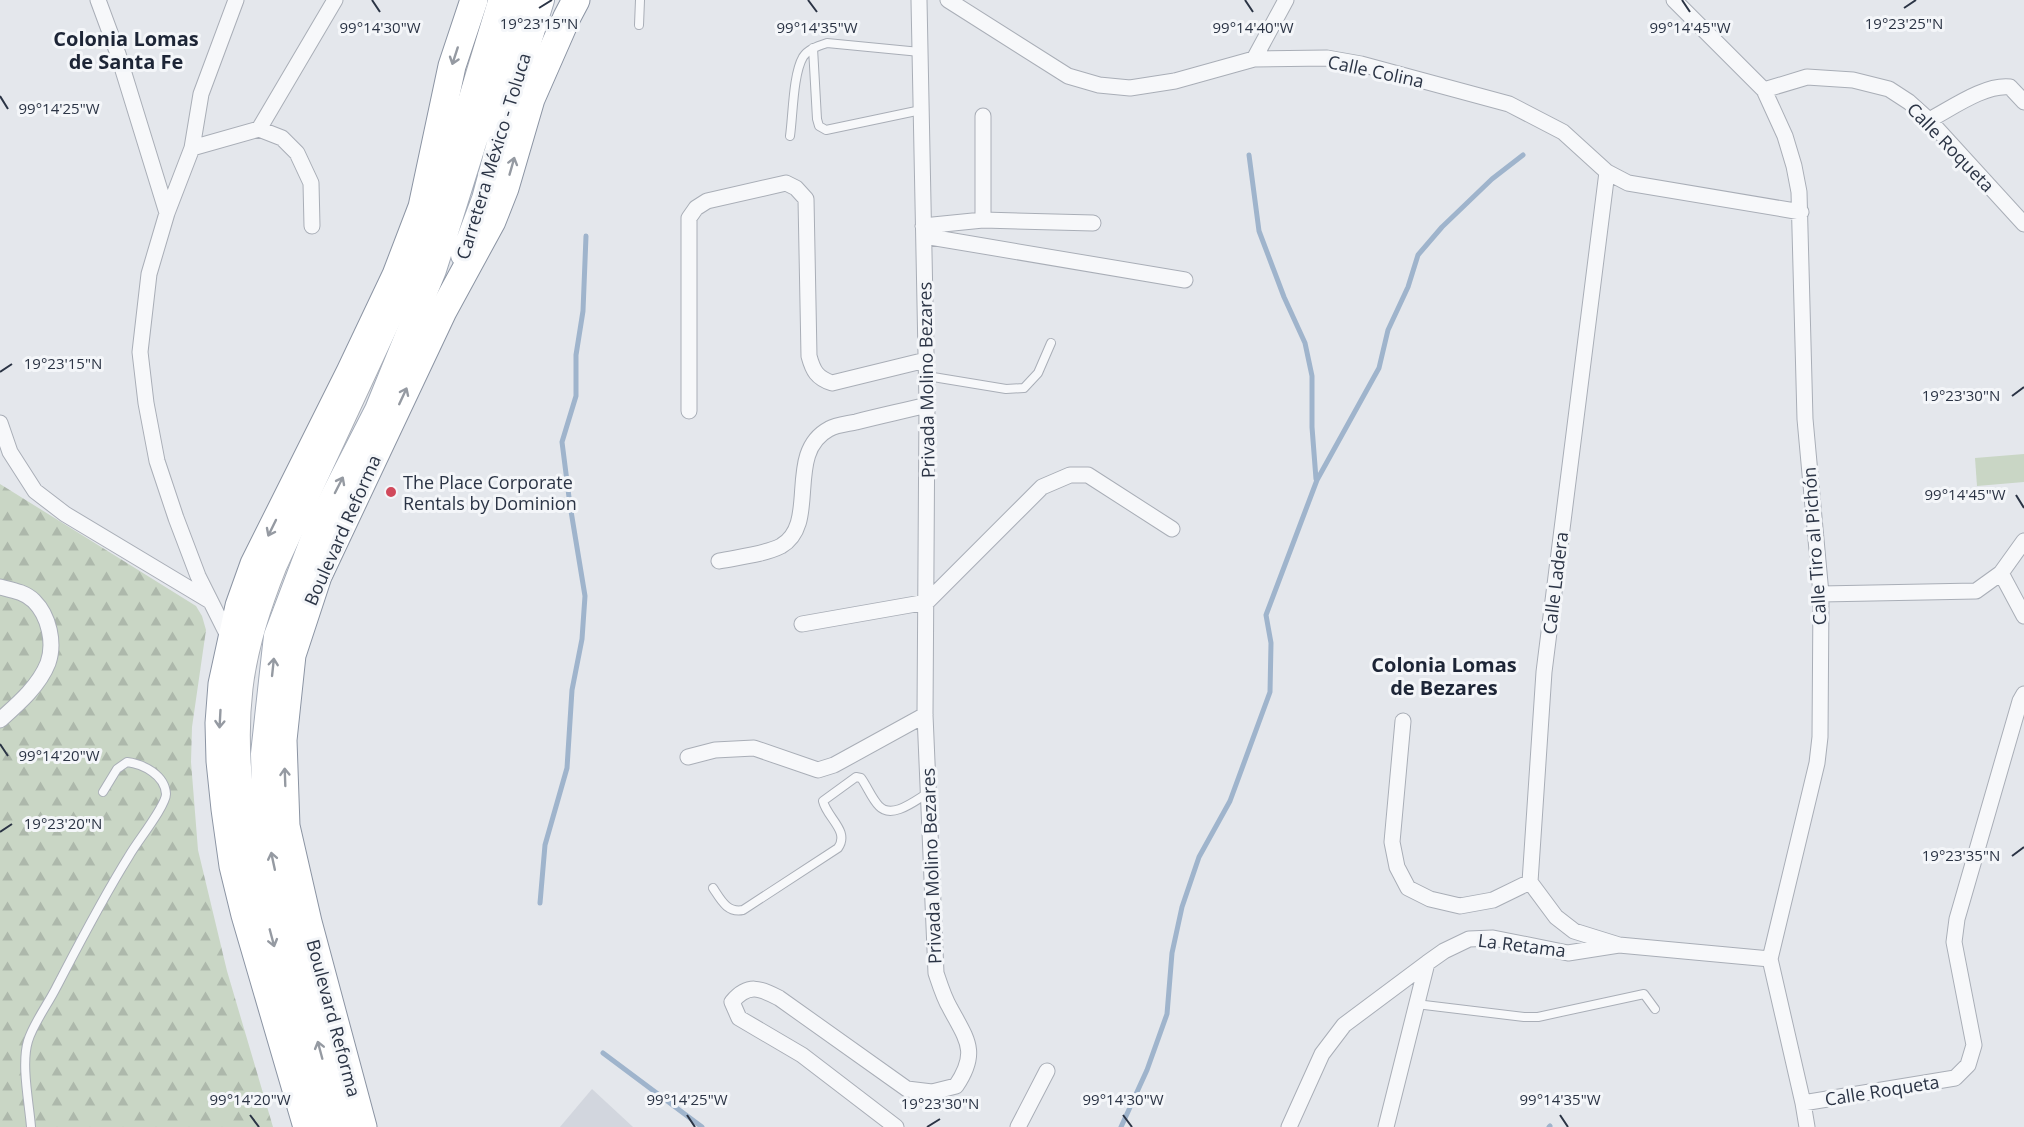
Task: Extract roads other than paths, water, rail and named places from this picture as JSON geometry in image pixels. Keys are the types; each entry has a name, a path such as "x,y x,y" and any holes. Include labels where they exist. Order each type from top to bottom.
{"highway":[{"path":"307,1127 245,915 233,866 225,809 219,723 222,684 239,606 254,564 350,372 396,274 422,207 442,104 474,0"},
{"name":"Boulevard Reforma","path":"363,1127 308,922 286,826 283,740 292,655 318,576 443,311 492,220 505,188 531,99 576,0"}],"main road":[{"path":"325,1127 298,1035 255,870 244,804 240,762 242,689 248,649 262,602 299,515 435,223 448,187 461,126 500,0"},
{"path":"340,1127 285,921 264,822 263,754 276,636 318,525 377,410 434,270 519,0"},
{"name":"Carretera México - Toluca","path":"443,311 484,199 508,110 542,0"}],"street":[{"path":"98,0 118,54 167,213"},
{"path":"230,640 210,601 173,509 158,461 146,403 140,352 150,274 167,213 192,148 201,94 236,0"},
{"path":"260,129 335,0"},
{"name":"Privada Molino Bezares","path":"896,1127 802,1055 739,1018 732,1002 741,992 761,988 779,998 907,1089 932,1092 956,1086 967,1071 969,1045 936,974 925,715 927,376 919,0"},
{"name":"Calle Colina","path":"948,0 1068,76 1099,85 1130,88 1175,81 1254,59 1327,58 1361,64 1509,104 1563,132 1607,172 1628,183 1801,212"},
{"path":"1254,59 1286,0"},
{"name":"Calle Tiro al Pichón","path":"1674,0 1764,90 1785,136 1794,166 1801,212 1804,419 1821,594 1820,737 1817,763 1770,959 1807,1127"},
{"name":"Calle Roqueta","path":"1764,90 1808,77 1853,81 1889,89 1929,120 2024,224"},
{"path":"1929,120 1987,90 2000,86 2010,87 2024,102"},
{"path":"983,116 983,220"},
{"path":"192,148 260,129 282,138 297,153 311,183 312,226"},
{"name":"Calle Ladera","path":"1530,882 1544,672 1607,172"},
{"path":"689,411 689,218 696,208 707,201 786,183 796,188 806,199 809,356 812,367 820,379 832,383 926,360"},
{"path":"923,231 983,220 1093,223"},
{"path":"923,231 1185,280"},
{"path":"719,561 763,552 782,545 794,533 799,518 806,455 817,439 830,428 927,405"},
{"path":"0,423 10,452 36,491 65,514 210,601"},
{"path":"802,624 927,602 1042,487 1070,475 1088,475 1173,530"},
{"path":"1821,594 1976,591 2001,573 2024,541"},
{"path":"2001,573 2024,616"},
{"path":"0,587 18,591 34,601 45,616 51,639 48,662 34,686 0,720"},
{"name":"Calle Roqueta","path":"1803,1103 1955,1078 1968,1065 1974,1046 1954,942 1957,919 2024,694"},
{"path":"687,758 715,750 754,748 818,770 834,765 925,715"},
{"path":"1403,721 1392,842 1397,867 1408,888 1430,899 1460,906 1493,900 1530,882 1556,917 1574,932 1619,945"},
{"name":"La Retama","path":"1289,1127 1322,1054 1344,1025 1444,951 1469,939 1493,939 1568,953 1619,945 1770,959"},
{"path":"1386,1127 1427,963"},
{"path":"1018,1127 1047,1071"}],"lane":[{"path":"639,25 640,0"},
{"path":"790,136 797,73 803,56 813,48 827,43 920,52"},
{"path":"813,48 819,126 826,130 921,110"},
{"path":"927,376 1006,389 1024,388 1038,373 1052,343"},
{"path":"31,1127 26,1068 28,1041 82,938 166,796 164,784 157,775 137,763 127,762 117,769 103,792"},
{"path":"713,888 727,907 733,911 743,910 838,848 843,841 842,833 825,809 823,801 856,777 861,777 879,806 884,810 895,811 928,793"},
{"path":"1416,1004 1538,1017 1644,994 1655,1010"}],"waterway":[{"path":"1249,155 1259,231 1284,297 1305,343 1312,376 1312,427 1316,479"},
{"path":"1121,1127 1147,1070 1167,1014 1172,953 1182,907 1199,857 1230,801 1270,692 1271,643 1266,615 1317,480 1379,368 1388,330 1408,287 1418,255 1442,227 1492,179 1523,155"},
{"path":"540,903 545,845 567,768 572,690 582,639 585,596 562,442 576,396 576,355 583,311 586,236"},
{"path":"603,1053 702,1127"}],"place":[{"name":"The Place Corporate Rentals by Dominion","path":"391,492"}],"district":[{"name":"Colonia Lomas de Santa Fe","path":"126,50"},
{"name":"Colonia Lomas de Bezares","path":"1444,676"}]}
